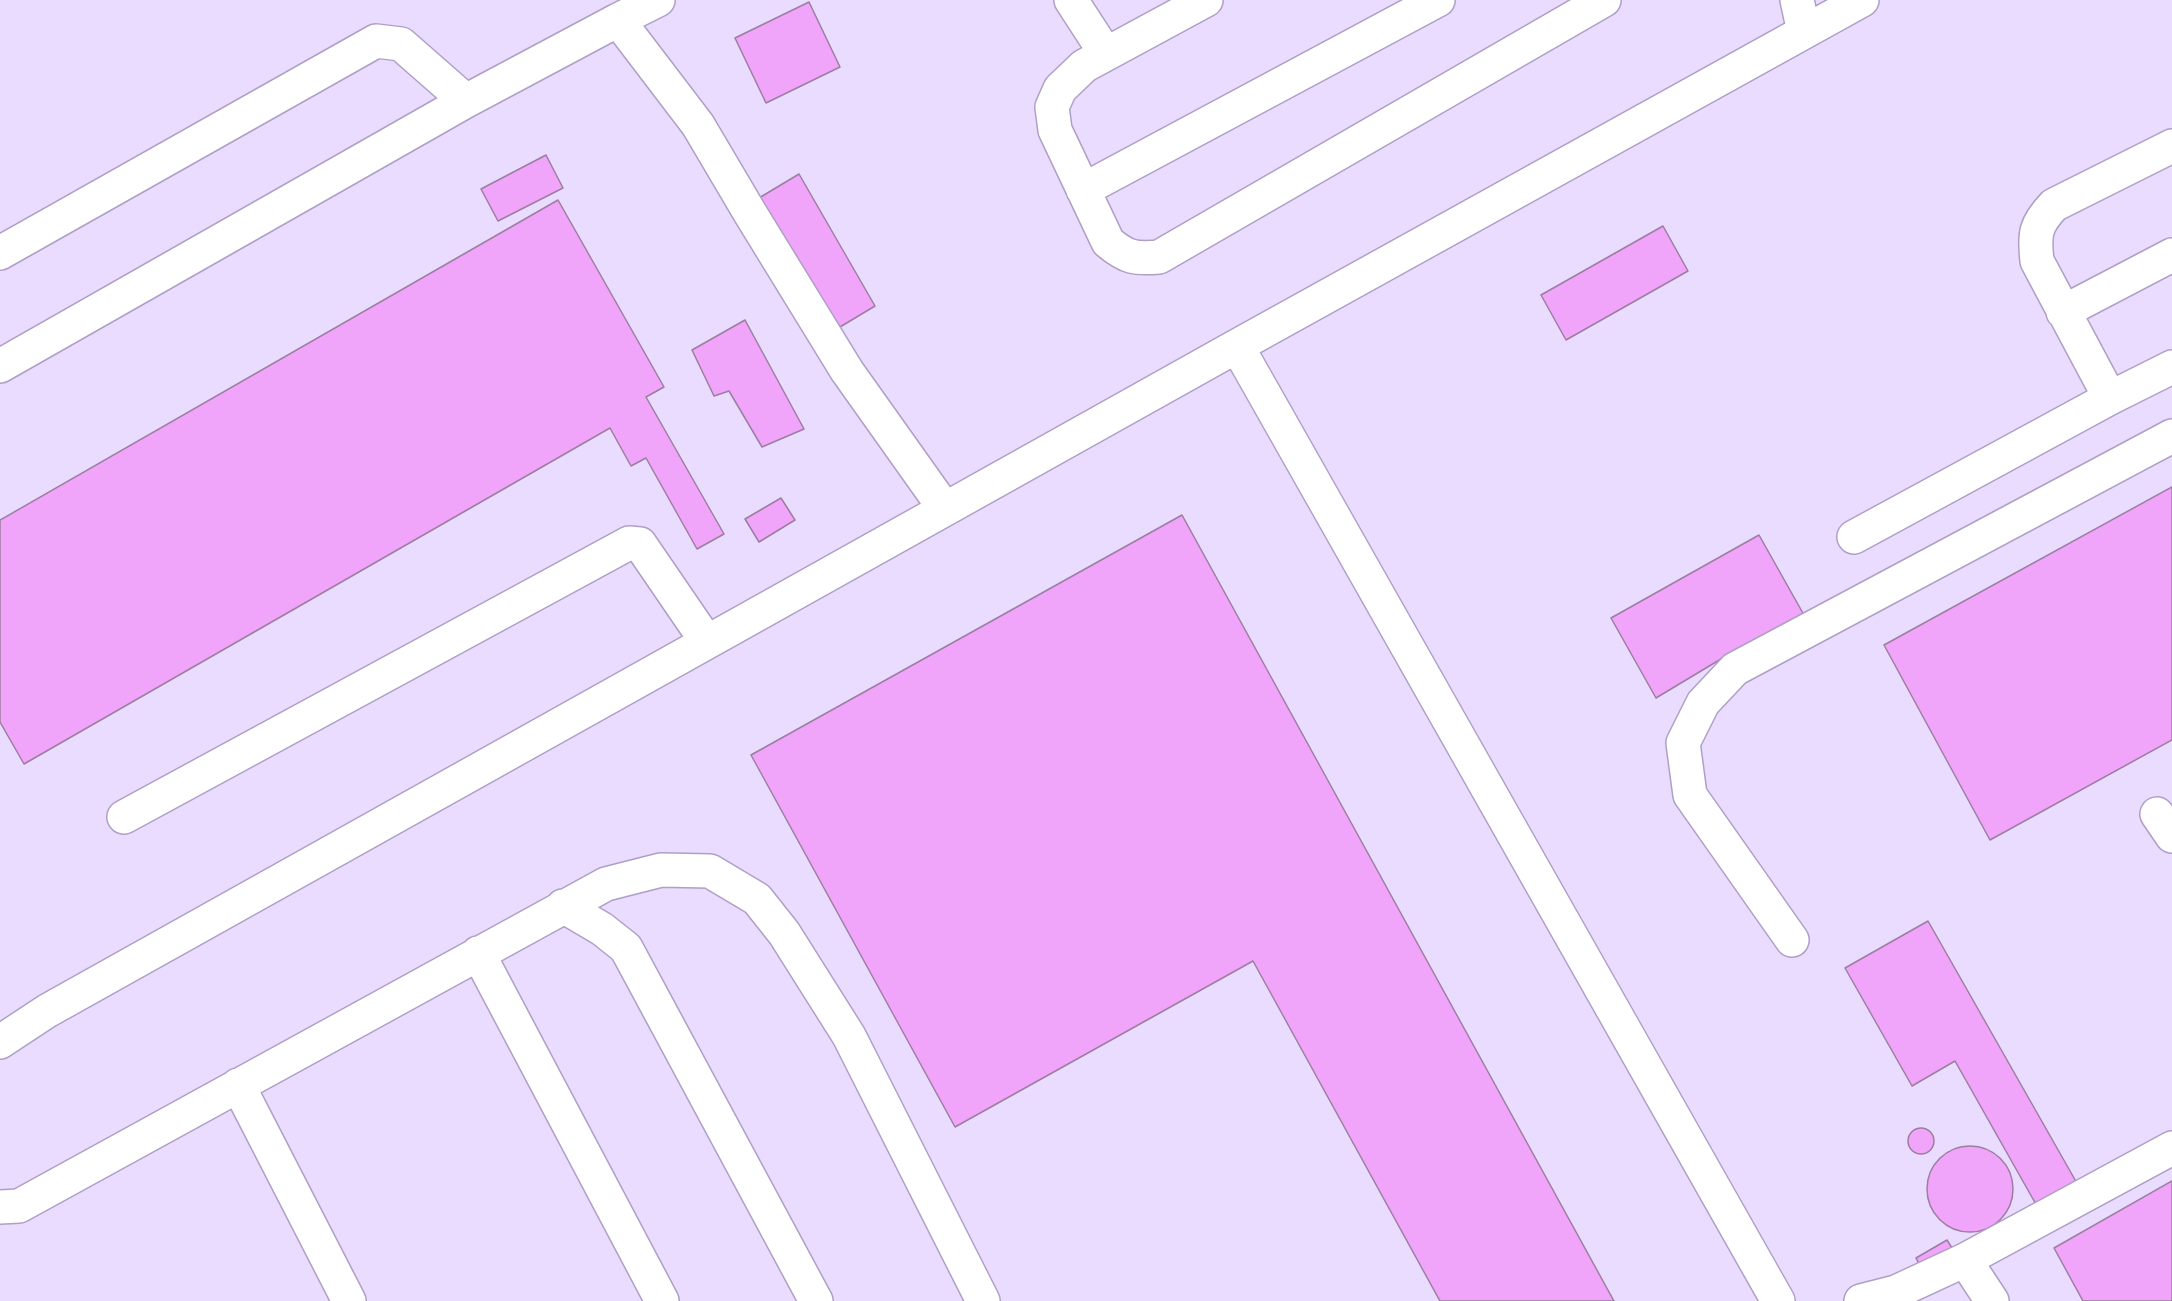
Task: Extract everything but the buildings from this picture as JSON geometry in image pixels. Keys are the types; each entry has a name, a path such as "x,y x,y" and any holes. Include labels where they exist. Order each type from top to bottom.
{"street":[{"path":"0,366 466,101 658,0"},
{"path":"1071,0 1106,54"},
{"path":"1206,0 1084,66 1060,89 1052,107 1055,130 1083,190 1108,242 1122,254 1139,259 1159,257 1604,0"},
{"path":"1083,190 1438,0"},
{"path":"1797,0 1804,32"},
{"path":"0,1042 47,1011 1237,345 1860,0"},
{"path":"618,20 698,125 847,371 945,509"},
{"path":"0,253 376,41 401,44 466,101"},
{"path":"2110,398 2037,261 2034,241 2040,220 2054,205 2172,146"},
{"path":"2063,312 2172,255"},
{"path":"1237,345 1778,1301"},
{"path":"1854,537 2172,366"},
{"path":"1792,940 1690,795 1683,743 1703,703 1735,669 2172,436"},
{"path":"124,817 629,543 640,544 707,642"},
{"path":"0,1207 19,1206 606,884 661,870 710,871 757,899 784,933 849,1036 983,1301"},
{"path":"563,906 602,929 626,948 816,1301"},
{"path":"478,953 662,1301"},
{"path":"238,1085 349,1301"},
{"path":"1860,1301 1896,1292 1965,1260 2172,1148"},
{"path":"1965,1260 1992,1301"}]}
